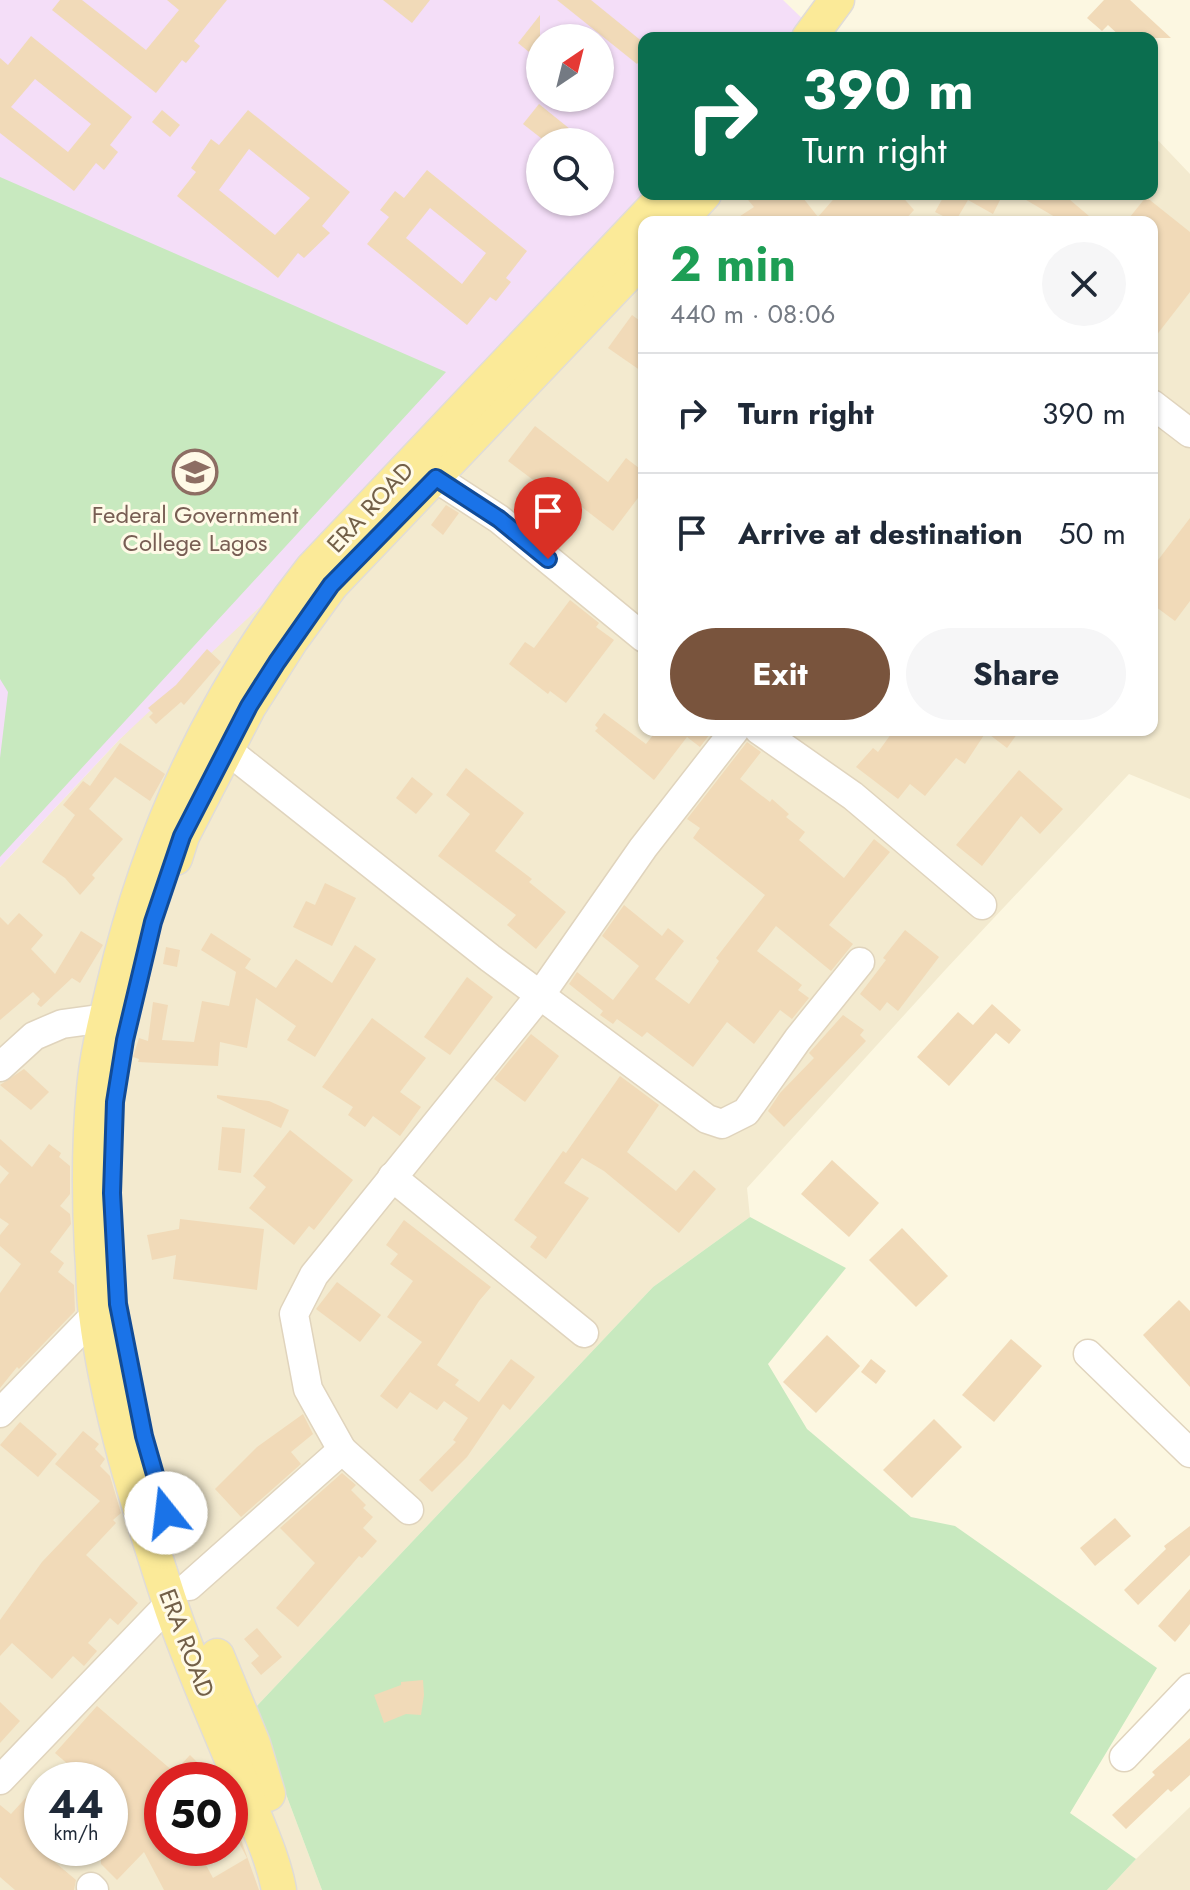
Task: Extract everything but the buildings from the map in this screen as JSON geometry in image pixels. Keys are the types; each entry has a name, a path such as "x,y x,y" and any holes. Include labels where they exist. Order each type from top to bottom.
{"main road":[{"path":"813,32 837,0"},
{"path":"838,32 862,0"},
{"name":"ERA ROAD","path":"279,1890 179,1594 122,1447 96,1314 90,1204 94,1087 106,1018 130,919 157,874 162,825 200,743 281,608 312,569 638,256"},
{"path":"296,1890 253,1744 179,1594 120,1319 112,1193 115,1102 125,1040 153,922 157,874 182,836 257,693 331,585 638,263"}],"street":[{"path":"1158,409 1190,433"},
{"path":"436,478 499,519 638,633"},
{"path":"409,1510 342,1450 308,1389 294,1314 314,1275 541,994 643,848 730,736"},
{"path":"768,736 853,796 982,905"},
{"path":"226,749 490,958 707,1119 722,1124 746,1112 798,1039 860,962"},
{"path":"0,1067 34,1036 62,1024 106,1018"},
{"path":"392,1177 584,1333"},
{"path":"0,1413 96,1314"},
{"path":"1088,1354 1190,1453"},
{"path":"0,1780 179,1594 342,1450"},
{"path":"1124,1757 1190,1688"}],"shaded area":[{"name":"Federal Government College Lagos","path":"0,0 783,0 808,24 801,32 638,32 638,200 281,587 118,741 0,867"},
{"path":"1158,140 1190,174 1190,799 1129,774 747,1188 750,1217 653,1287 254,1709 322,1890 0,1890 0,867 118,741 648,200 1158,200"},
{"path":"1190,1807 1190,1890 1107,1890 1136,1859"}],"green space":[{"path":"0,177 446,372 0,857 0,758 8,692 0,679"},
{"path":"750,1217 846,1268 768,1364 807,1429 911,1517 955,1526 1157,1668 1070,1813 1136,1859 1107,1890 322,1890 254,1709 653,1287"}],"place":[{"name":"Federal Government College Lagos","path":"195,472"}],"route":[{"path":"166,1513 144,1436 118,1304 112,1193 115,1102 125,1040 153,922 182,836 249,706 291,640 331,585 436,478 499,519 548,559"}]}
